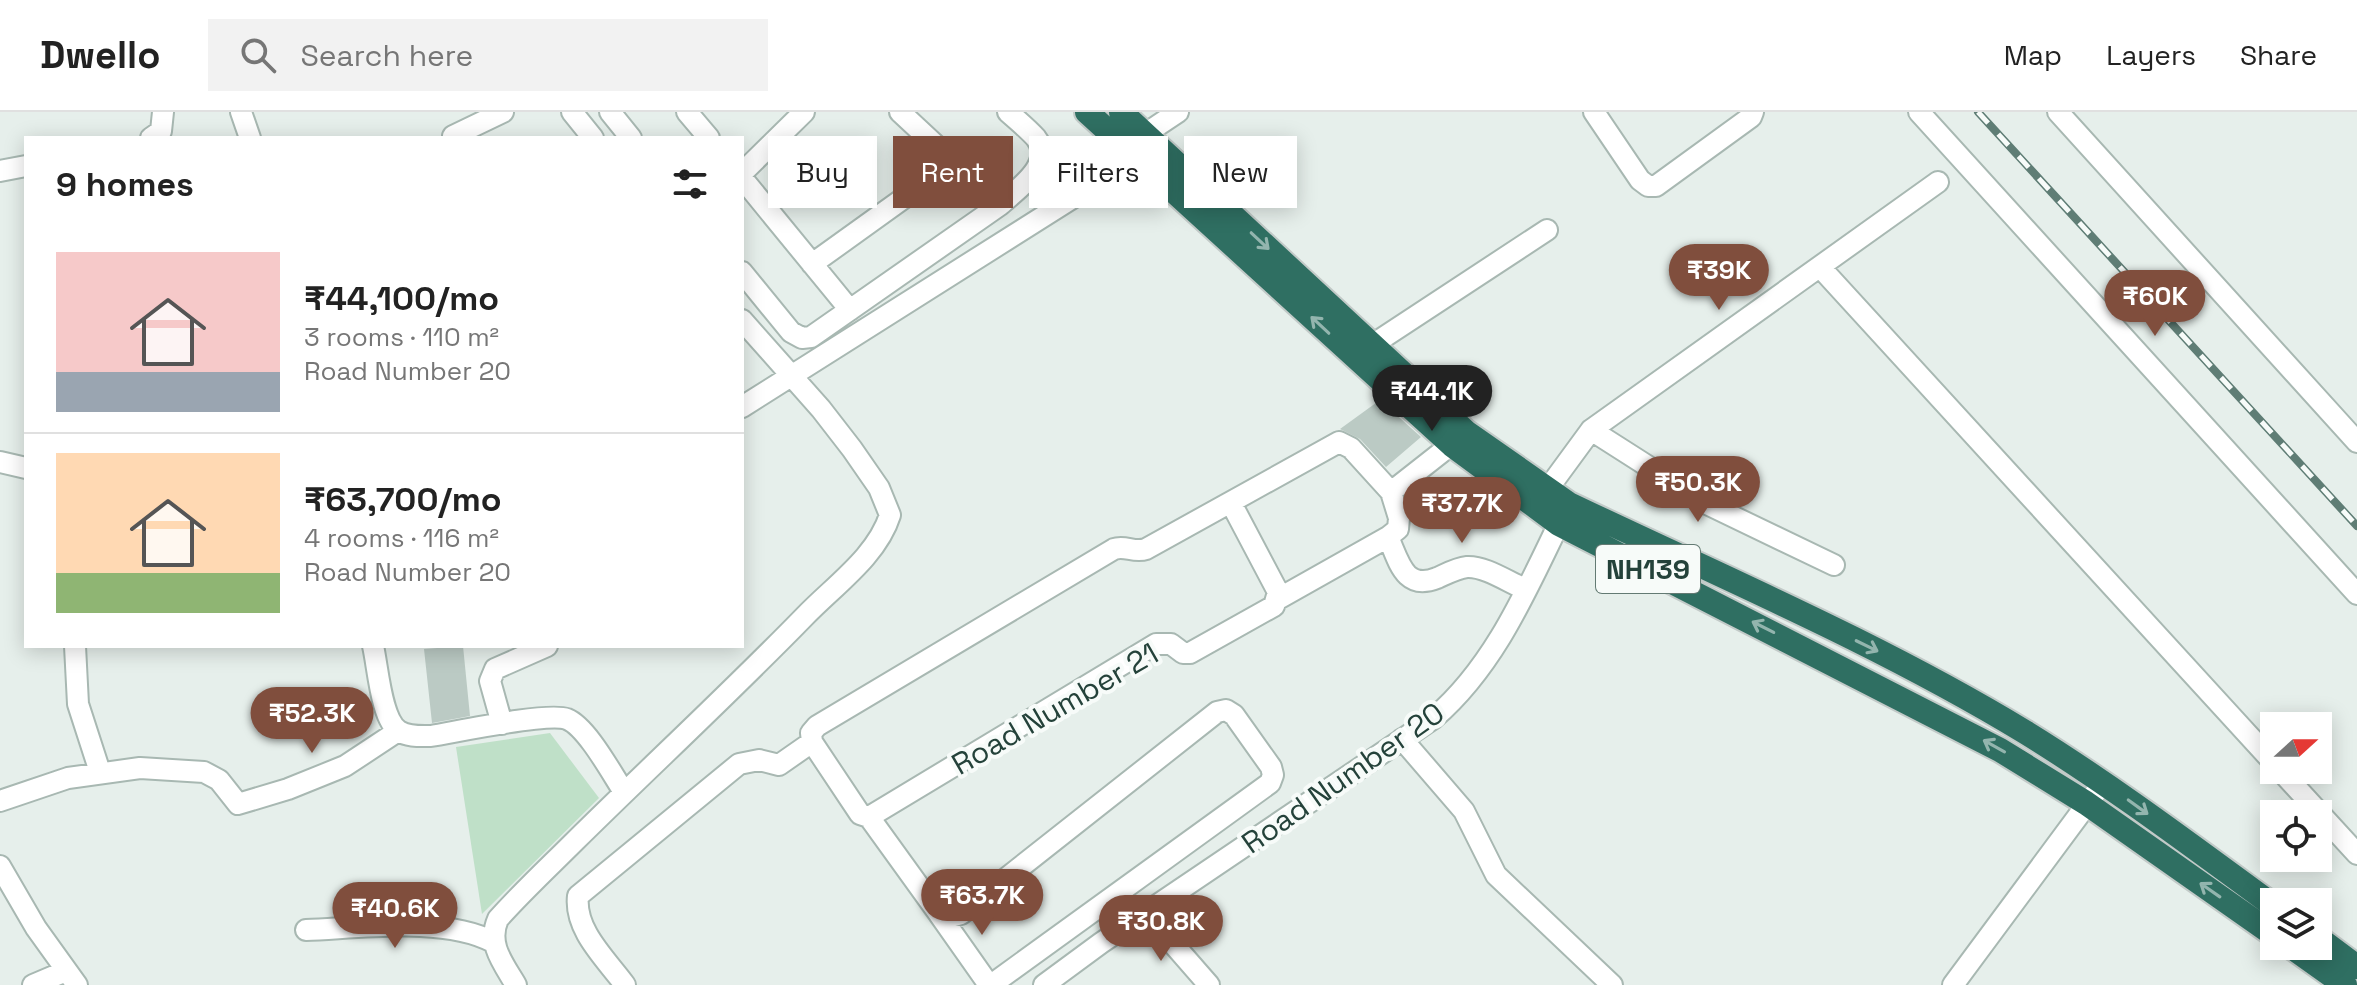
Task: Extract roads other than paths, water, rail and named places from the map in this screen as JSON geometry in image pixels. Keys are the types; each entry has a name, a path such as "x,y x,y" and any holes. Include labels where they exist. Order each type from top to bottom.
{"highway":[{"name":"NH139","path":"1087,112 1130,136"},
{"name":"NH139","path":"1121,112 1139,136"},
{"name":"NH139","path":"1168,164 1372,345 1459,439 1547,490 1564,514 1878,651 2022,730 2105,783 2260,896"},
{"name":"NH139","path":"1168,166 1459,439 1564,514 2000,750 2086,803 2260,925"},
{"path":"2332,948 2357,967"},
{"path":"2310,960 2345,985"}],"street":[{"path":"155,136 161,131 163,112"},
{"path":"241,112 249,136"},
{"path":"453,136 503,112"},
{"path":"572,112 591,136"},
{"path":"610,112 629,136"},
{"path":"687,112 707,136"},
{"path":"744,174 804,112"},
{"path":"900,112 926,136"},
{"path":"1008,112 1035,137 1041,147 1039,164 1013,193"},
{"path":"1155,136 1178,112"},
{"path":"1602,115 1640,180 1648,186 1656,186 1751,117 1753,112"},
{"path":"1919,112 2357,594"},
{"path":"2058,112 2357,442"},
{"path":"0,171 24,166"},
{"path":"744,179 850,310"},
{"path":"1547,490 1591,430 1938,182"},
{"path":"812,264 893,206"},
{"path":"744,274 791,332 802,338 811,337 996,208"},
{"path":"744,406 1049,208"},
{"path":"1372,345 1547,230"},
{"path":"1820,267 2260,748"},
{"path":"516,985 493,942 493,929 498,919 841,579 868,556 886,529 890,515 879,488 821,409 744,322"},
{"path":"1591,430 1707,504 1834,565"},
{"path":"1391,492 1459,439"},
{"path":"939,914 950,917 961,914 1217,712 1226,710 1234,715 1271,767 1273,775 1270,783 990,985 812,742 811,733 817,726 1114,549 1121,547 1139,552 1146,549 1339,442 1351,448 1391,492 1399,518 1398,529 1388,537 1402,570 1409,577 1428,582 1464,567 1477,568 1525,589"},
{"path":"0,462 24,468"},
{"path":"1231,503 1278,592 1278,599"},
{"name":"Road Number 20","path":"1044,985 1445,708 1478,674 1512,618 1564,514"},
{"name":"Road Number 21","path":"864,815 1156,644 1171,644 1183,653 1190,653 1388,537"},
{"path":"75,648 78,704 100,772"},
{"path":"373,648 385,707 398,731 414,736 431,736 502,724 555,718 568,720 595,749 624,792"},
{"path":"502,724 490,681 495,669 542,648"},
{"path":"0,801 68,778 140,768 204,772 219,780 238,804 288,789 345,766 398,731"},
{"path":"1402,739 1464,811 1496,875 1612,985"},
{"path":"625,985 580,922 578,896 739,764 759,760 779,765 812,742"},
{"path":"1958,983 2086,803 2105,783"},
{"path":"2293,784 2357,854"},
{"path":"0,866 36,928 72,978 33,985"},
{"path":"1147,914 1209,985"},
{"path":"306,930 446,927 477,933 493,942"}],"railway":[{"path":"1978,112 2357,526"}]}
